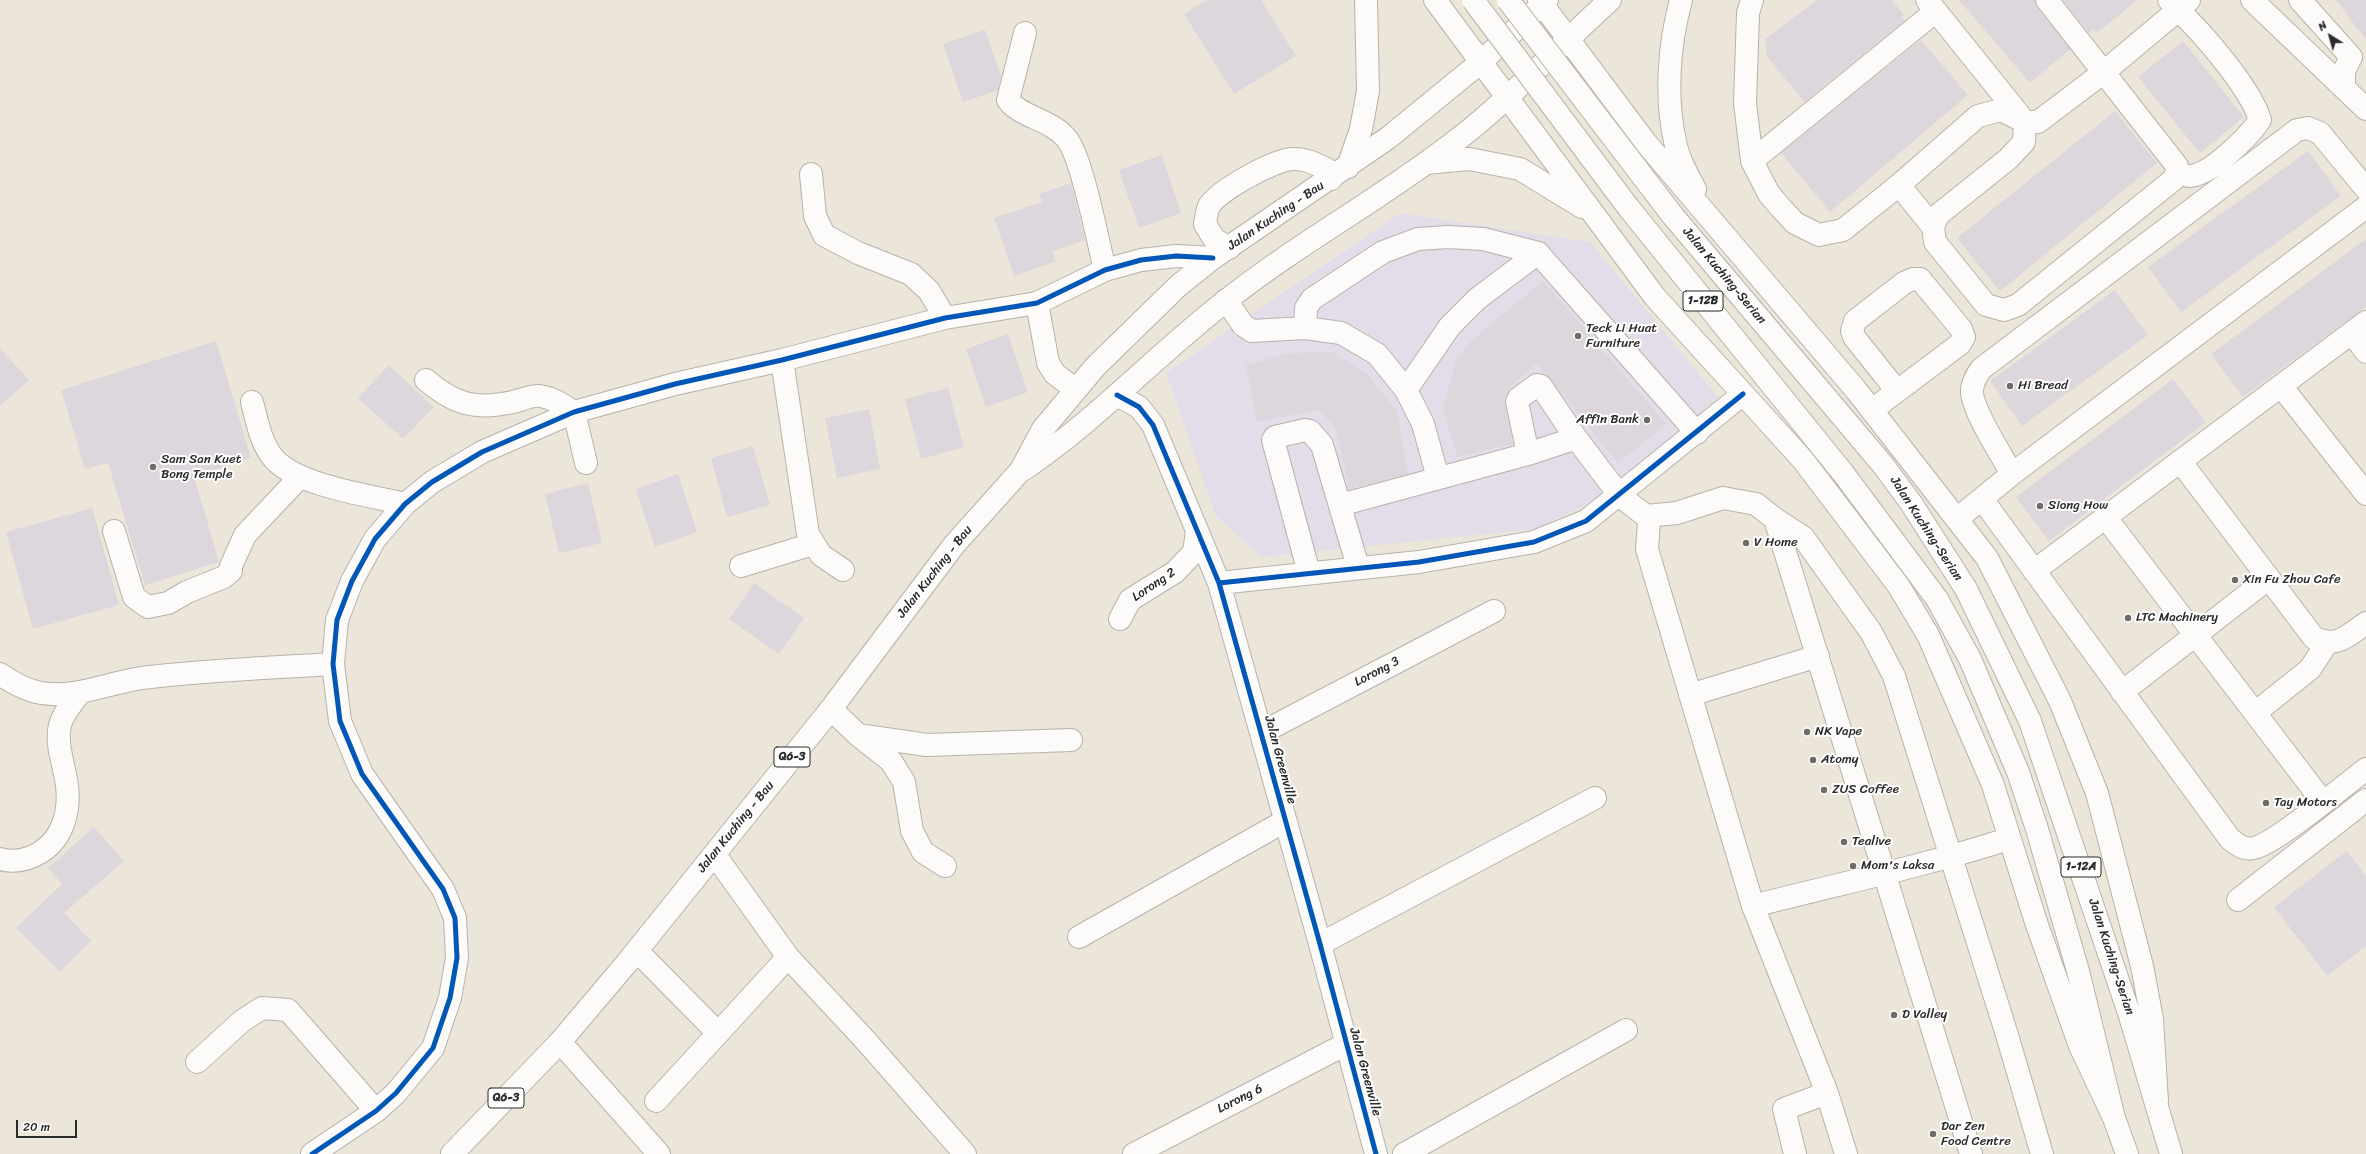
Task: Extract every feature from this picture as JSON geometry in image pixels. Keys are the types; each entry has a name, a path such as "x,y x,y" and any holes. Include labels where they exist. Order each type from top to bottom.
{"main road":[{"path":"1348,167 1361,128 1368,91 1366,0"},
{"path":"1435,0 1655,297 1803,460 1898,585 1928,635 1993,786 2008,839 2080,1046 2114,1118"},
{"name":"1-12B","path":"1474,0 1633,214 1843,473 1937,599 1970,659 2018,772 2037,829 2078,971 2114,1118 2126,1154"},
{"name":"Jalan Kuching-Serian","path":"1508,0 1673,216 1883,464 1911,503 1966,589 2030,721 2087,886 2157,1102 2171,1154"},
{"name":"Jalan Kuching - Bau","path":"1021,470 1060,444 1192,327 1226,300 1310,239 1455,142 1507,98 1568,38 1610,0"},
{"path":"1681,0 1675,19 1670,58 1671,102 1675,142 1686,172 1711,219"},
{"path":"1752,0 1748,13 1745,103 1752,161 1769,194 1781,208 1795,223 1819,235 1843,230 1900,185 1978,116 2001,110 2025,122 2038,122 2104,72 2178,3 2246,90 2256,106 2260,120 2250,135 2206,170 2190,176 2177,172"},
{"path":"1752,161 1932,5 2025,122 2024,142 2008,159 1938,215 1933,227 1935,242 1986,305 2004,310 2018,305 2173,180 2177,172 2177,166 2047,0"},
{"path":"2252,0 2366,109"},
{"path":"2300,0 2358,56 2344,71 2344,88"},
{"path":"1543,1 1568,38 1646,143 1872,410 1987,558 2033,644 2060,701 2097,793 2142,966 2152,1018 2157,1102"},
{"name":"Jalan Kuching - Bau","path":"452,1154 560,1042 637,951 831,709 954,545 1021,470 1043,429 1075,389 1167,296 1221,253 1388,138 1481,62 1543,1"},
{"path":"1025,33 1008,100 1013,107 1052,124 1067,139 1077,157 1105,270"},
{"path":"2012,474 1974,403 1972,389 1975,378 1981,369 2297,130 2308,128 2320,133 2366,189"},
{"path":"312,1154 376,1111 396,1093 433,1048 450,998 456,964 455,918 443,889 362,774 340,721 333,664 337,620 352,581 375,539 405,504 432,482 482,452 574,412 675,384 782,360 944,318 1037,304 1105,270 1141,260 1221,253 1204,224 1209,206 1222,193 1274,163 1292,159 1311,161 1328,170 1330,179"},
{"path":"1426,162 1468,159 1520,169 1593,214"},
{"path":"811,174 815,216 824,235 858,253 911,274 929,291 944,318"},
{"path":"1900,185 1933,227"},
{"path":"1957,519 2012,474 2366,207"},
{"path":"1305,328 1306,308 1312,299 1383,252 1418,239 1448,237 1483,239 1538,253 1697,433"},
{"path":"2096,243 2115,267"},
{"path":"1406,390 1450,326 1477,299 1538,253"},
{"path":"1872,410 1960,344 1964,337 1961,329 1920,279 1913,279 1898,287 1855,321 1852,331 1854,337 1897,391"},
{"path":"1226,300 1243,326 1252,331 1305,328 1341,333 1377,354 1406,390 1423,424 1438,478"},
{"path":"1037,304 1048,363 1055,374 1075,389"},
{"path":"2034,571 2359,328 2366,352"},
{"path":"782,360 804,516 808,534 812,544 821,555 842,570"},
{"path":"426,380 441,393 470,405 492,406 539,396 554,400 574,412 586,463"},
{"path":"1528,454 1518,400 1537,385 1541,386 1576,438 1620,496 1646,516 1649,522 1647,549 1753,906 1827,1093 1846,1154"},
{"path":"2281,386 2366,494"},
{"path":"1219,583 1358,567 1426,561 1534,542 1586,522 1620,496 1743,394"},
{"name":"Jalan Greenville","path":"1117,395 1139,407 1153,425 1219,583 1320,944 1376,1154"},
{"path":"252,402 261,436 274,459 299,478 405,504"},
{"path":"1309,573 1274,444 1275,437 1305,430 1310,431 1322,445 1358,567"},
{"path":"1340,505 1528,454 1576,438"},
{"path":"2180,461 2314,638 2327,643 2342,640 2366,623"},
{"path":"114,531 134,597 148,607 168,604 187,592 224,577 231,571 231,566 245,535 299,478"},
{"path":"1646,516 1677,513 1723,498 1756,504 1775,519 1803,537 1871,632 1894,676 2042,1154"},
{"path":"1982,499 2230,838 2241,848 2255,848 2275,838 2366,769"},
{"path":"2106,518 2323,802"},
{"path":"1775,519 1971,1154"},
{"name":"Lorong 2","path":"1120,619 1130,600 1175,572 1194,552 1197,532"},
{"path":"741,566 812,544"},
{"path":"2122,692 2269,578"},
{"name":"Lorong 3","path":"1261,732 1494,611"},
{"path":"2255,713 2310,668 2327,643"},
{"path":"1690,695 1818,656"},
{"path":"0,674 20,687 41,693 79,694 124,681 186,673 333,664"},
{"path":"0,859 12,862 35,855 52,845 62,830 68,804 67,786 59,748 59,730 64,715 79,694"},
{"path":"831,709 858,735 891,761 904,782 912,831 923,852 945,866"},
{"path":"858,735 927,745 1071,740"},
{"path":"1320,944 1595,798"},
{"path":"2238,900 2366,800"},
{"path":"1079,937 1285,821"},
{"path":"1753,906 1884,872 1951,858 2008,839"},
{"path":"715,855 788,957 866,1041 965,1154"},
{"path":"637,951 718,1033"},
{"path":"656,1101 788,957"},
{"path":"197,1062 242,1021 262,1008 288,1010 376,1111"},
{"path":"1404,1154 1626,1030"},
{"path":"560,1042 659,1154"},
{"name":"Lorong 6","path":"1134,1154 1346,1044"},
{"path":"1795,1154 1784,1109 1827,1093"}],"shaded area":[{"path":"1400,213 1590,242 1718,397 1602,497 1536,529 1261,557 1216,516 1166,373"}],"building":[{"path":"1206,0 1261,0 1296,56 1234,94 1184,14"},
{"path":"1817,0 1892,0 1904,15 1902,17 1904,21 1804,102 1767,56 1765,39"},
{"path":"1959,0 2035,0 2037,8 2070,49 2030,83"},
{"path":"2063,0 2137,0 2097,33 2093,29 2089,33"},
{"path":"2336,0 2366,0 2366,40"},
{"path":"985,30 1001,76 998,90 963,102 943,44"},
{"path":"1921,40 1968,95 1830,212 1781,153"},
{"path":"2183,41 2244,117 2200,153 2138,77"},
{"path":"2115,111 2157,163 2000,291 1957,238"},
{"path":"2308,151 2341,196 2181,312 2148,267"},
{"path":"1162,155 1181,213 1139,228 1119,170"},
{"path":"1071,183 1085,240 1053,251 1056,261 1014,276 994,218 1042,202 1039,194"},
{"path":"2366,239 2366,307 2243,397 2211,354"},
{"path":"1543,281 1666,424 1618,463 1537,363 1511,386 1506,397 1505,405 1513,444 1457,457 1443,409 1456,360 1473,339"},
{"path":"2115,290 2148,335 2022,426 1990,381"},
{"path":"1008,334 1028,392 986,407 966,349"},
{"name":"Sam San Kuet Bong Temple","path":"216,341 251,458 194,476 219,562 145,585 108,463 85,469 61,390"},
{"path":"0,348 29,380 0,406"},
{"path":"1332,352 1367,374 1397,411 1408,474 1349,489 1338,435 1330,421 1318,410 1257,422 1246,365 1290,353"},
{"path":"389,365 434,407 403,439 358,398"},
{"path":"2173,379 2206,422 2049,541 2016,497"},
{"path":"948,388 964,447 921,459 905,399"},
{"path":"869,409 880,469 837,478 825,418"},
{"path":"753,446 770,505 727,517 711,458"},
{"path":"678,474 697,532 655,547 636,489"},
{"path":"588,483 602,543 559,553 545,494"},
{"path":"92,508 119,605 33,629 6,532"},
{"path":"754,583 804,618 779,654 729,619"},
{"path":"94,827 124,861 64,913 91,941 60,972 16,928 62,884 48,868"},
{"path":"2347,851 2366,876 2366,946 2327,976 2274,907"}],"cycle path":[{"path":"312,1154 376,1111 396,1093 433,1048 450,998 457,958 455,918 443,889 362,774 340,721 333,664 337,620 352,581 375,539 405,504 432,482 482,452 574,412 675,384 782,360 945,318 1037,303 1105,270 1141,260 1176,256 1213,258"},
{"path":"1219,583 1419,562 1534,542 1586,521 1743,394"},
{"path":"1117,395 1139,407 1153,425 1219,583 1320,944 1376,1154"}],"place":[{"name":"Teck Li Huat Furniture","path":"1578,336"},
{"name":"Hi Bread","path":"2010,386"},
{"name":"Affin Bank","path":"1647,420"},
{"name":"Sam San Kuet Bong Temple","path":"153,467"},
{"name":"Siong How","path":"2040,506"},
{"name":"V Home","path":"1746,543"},
{"name":"Xin Fu Zhou Cafe","path":"2235,580"},
{"name":"LTC Machinery","path":"2128,618"},
{"name":"NK Vape","path":"1807,732"},
{"name":"Atomy","path":"1813,760"},
{"name":"ZUS Coffee","path":"1824,790"},
{"name":"Tay Motors","path":"2266,803"},
{"name":"Tealive","path":"1844,842"},
{"name":"Mom's Laksa","path":"1853,866"},
{"name":"D Valley","path":"1894,1015"},
{"name":"Dar Zen Food Centre","path":"1933,1134"}]}
